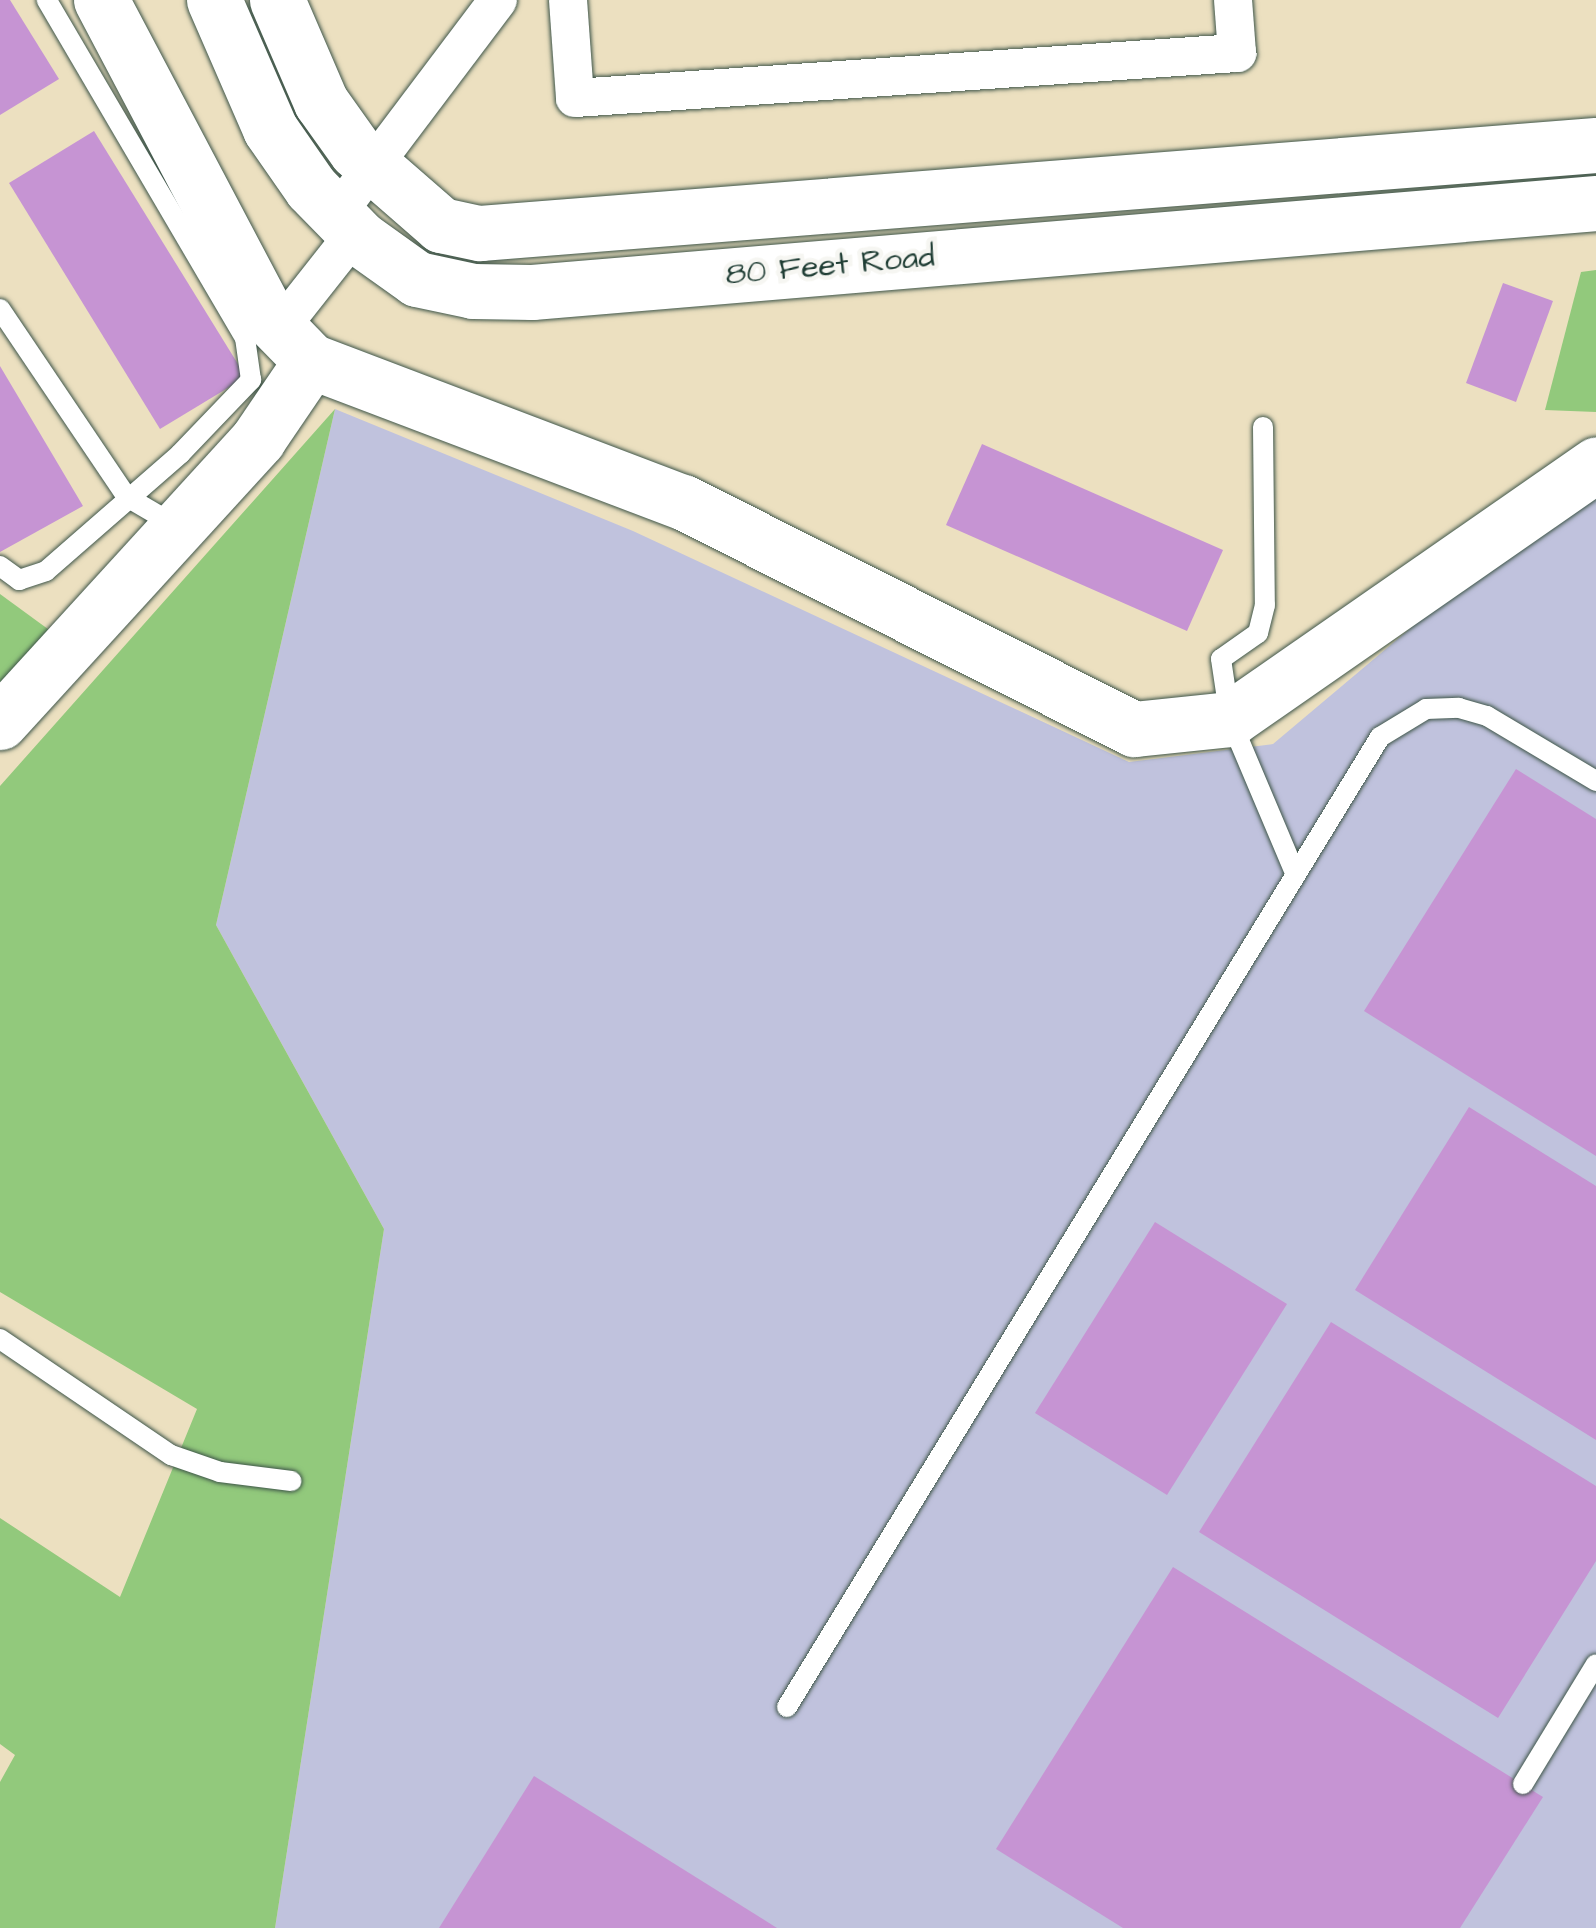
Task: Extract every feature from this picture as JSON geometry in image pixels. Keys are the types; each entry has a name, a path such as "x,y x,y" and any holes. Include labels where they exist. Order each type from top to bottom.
{"street":[{"path":"101,0 296,345 683,502 1134,729 1230,719 1596,464"},
{"name":"80 Feet Road","path":"214,0 270,129 346,224 417,279 502,293 1596,204"},
{"name":"80 Feet Road","path":"277,0 322,102 371,167 441,226 503,234 1596,146"},
{"path":"0,722 258,439 371,167 498,0"},
{"path":"568,0 575,98 1236,53 1233,0"}],"lane":[{"path":"0,566 19,580 46,571 251,380 252,364 245,338 47,0"},
{"path":"0,309 127,496 178,527"},
{"path":"1263,427 1266,605 1258,634 1221,659 1230,719 1296,875"},
{"path":"787,1707 1380,737 1426,709 1487,716 1596,781"},
{"path":"0,1338 171,1455 220,1472 291,1481"},
{"path":"1523,1784 1596,1664"}],"shaded area":[{"path":"335,409 633,531 1129,762 1273,744 1538,521 1596,493 1596,1928 275,1928 384,1229 216,925"}],"green space":[{"path":"1596,270 1596,412 1545,410 1581,272"},
{"path":"335,409 216,925 384,1229 275,1928 0,1928 0,1782 15,1755 0,1744 0,1518 120,1597 197,1409 0,1292 0,786"},
{"path":"0,594 52,632 0,690"}],"building":[{"path":"0,0 10,0 59,79 0,115"},
{"path":"94,131 246,377 160,429 9,183"},
{"path":"1503,283 1553,301 1516,402 1466,383"},
{"path":"0,366 83,506 0,552"},
{"path":"982,444 1223,550 1187,631 946,525"},
{"path":"1516,769 1596,819 1596,1156 1364,1011"},
{"path":"1469,1107 1596,1186 1596,1440 1355,1290"},
{"path":"1155,1222 1287,1304 1167,1495 1035,1413"},
{"path":"1331,1322 1596,1486 1596,1561 1498,1718 1199,1532"},
{"path":"1173,1567 1543,1797 1460,1928 1123,1928 996,1849"},
{"path":"534,1776 777,1928 439,1928"}]}
